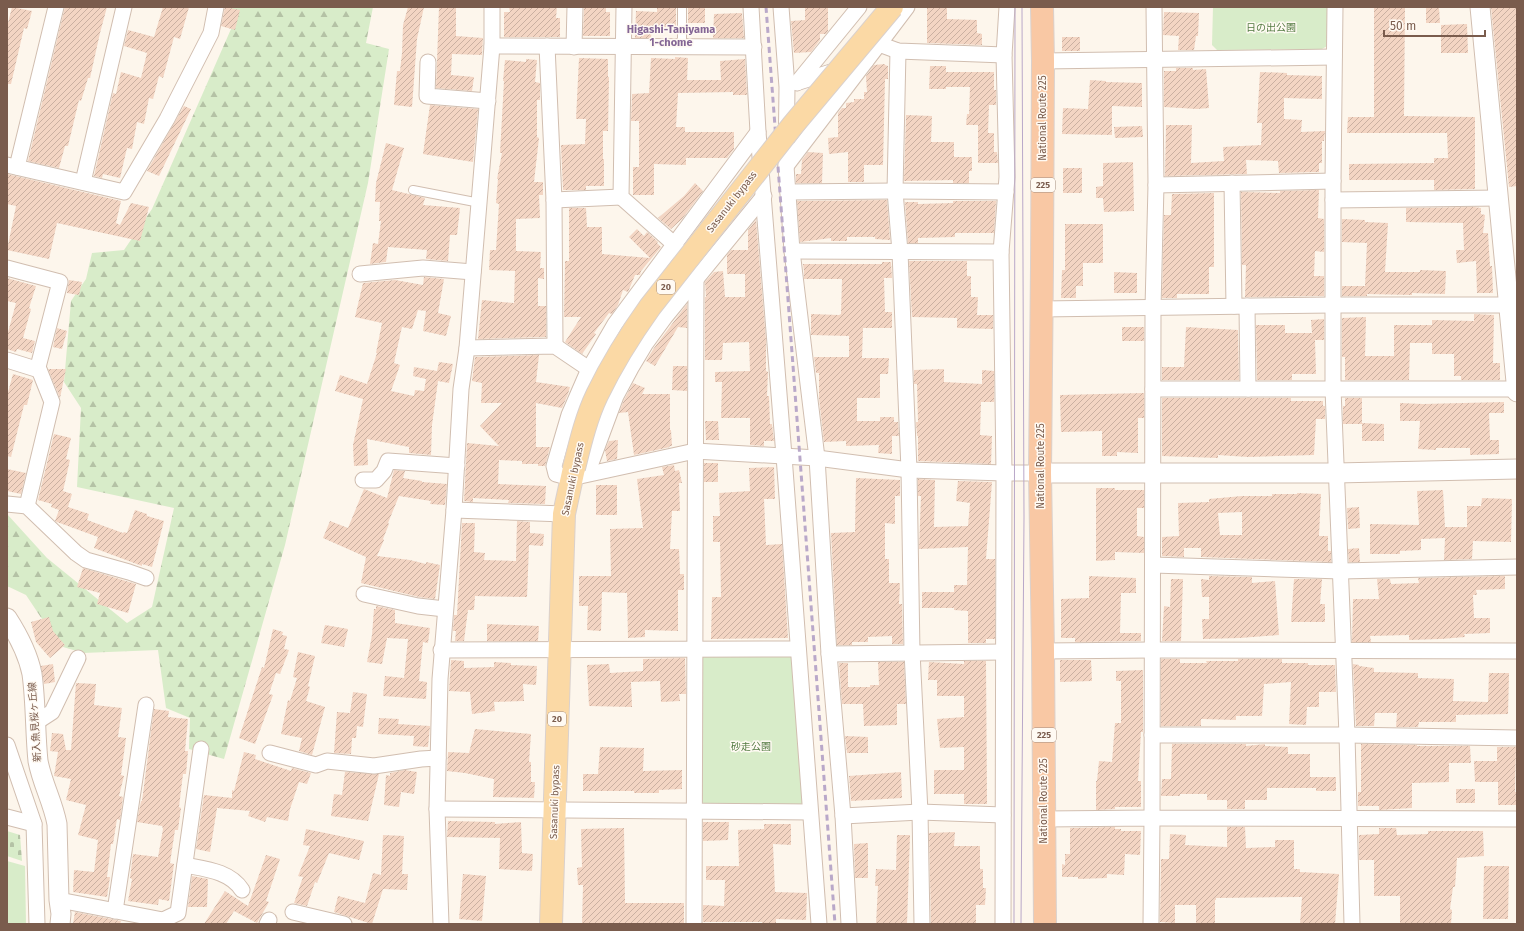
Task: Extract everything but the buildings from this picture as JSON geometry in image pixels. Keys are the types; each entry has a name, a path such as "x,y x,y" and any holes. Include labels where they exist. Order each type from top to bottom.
{"highway":[{"name":"National Route 225","path":"1042,7 1042,309 1040,473 1045,924"}],"main road":[{"name":"Sasanuki bypass","path":"793,125 877,7"},
{"name":"Sasanuki bypass","path":"551,924 564,514 572,473 581,440 597,396 614,361 650,307 793,125 892,7"}],"street":[{"path":"56,7 12,166 124,192 167,119 211,33 216,7"},
{"path":"83,182 124,7"},
{"path":"441,924 437,809 442,650 454,510 461,389 467,348 488,102 492,46 492,7"},
{"path":"574,47 575,7"},
{"path":"622,197 624,7"},
{"path":"751,7 758,132 819,924"},
{"path":"781,7 793,84 786,166 792,251 817,458 829,654 843,816 849,924"},
{"path":"793,84 859,7"},
{"path":"786,166 907,7"},
{"path":"1003,924 1004,474 1002,252 1007,177 1004,55 1007,7"},
{"path":"1151,924 1153,308 1156,185 1154,7"},
{"path":"1335,7 1333,389 1347,735 1348,819 1352,924"},
{"path":"1480,7 1499,198 1513,305 1517,392"},
{"path":"879,44 898,51 1004,55"},
{"path":"492,46 754,47"},
{"path":"547,46 554,200 555,346"},
{"path":"898,51 895,191 900,252 908,470 912,652 920,812 922,924"},
{"path":"1043,61 1334,57"},
{"path":"428,62 427,96 488,102"},
{"path":"793,84 866,62"},
{"path":"758,132 615,324 589,369 569,415 554,466 556,474 572,473 695,451 817,458 908,470 1004,474 1336,473 1517,470"},
{"path":"1156,185 1333,181"},
{"path":"1232,183 1240,306 1248,389"},
{"path":"788,192 1006,192"},
{"path":"572,473 590,466 616,396 646,343 665,316 764,196"},
{"path":"554,200 622,197 674,244 696,279 694,924"},
{"path":"1334,200 1499,198"},
{"path":"792,251 1002,252"},
{"path":"7,268 60,282 38,367 52,402 27,506"},
{"path":"360,274 423,268 473,272"},
{"path":"1042,309 1333,305 1513,305"},
{"path":"467,348 555,346 589,369"},
{"path":"7,360 39,370"},
{"path":"1153,389 1517,388"},
{"path":"363,480 376,480 384,471 388,461 457,466"},
{"path":"7,504 27,506 76,553 86,560 146,578"},
{"path":"454,510 564,514"},
{"path":"1153,565 1341,572 1517,567"},
{"path":"364,594 418,606 445,609"},
{"name":"新入魚見桜ヶ丘線","path":"7,618 17,633 32,673 36,742 40,775 56,815 59,900 61,914 60,924"},
{"path":"442,650 798,648"},
{"path":"1043,651 1517,651"},
{"path":"829,654 1003,652"},
{"path":"35,723 52,712 78,658"},
{"path":"115,911 146,706"},
{"path":"1152,735 1347,735 1517,738"},
{"path":"7,745 34,824 37,924"},
{"path":"59,900 163,920 178,913 202,749"},
{"path":"270,753 316,765 327,761 374,766 438,758"},
{"path":"437,809 810,812"},
{"path":"843,816 920,812 1003,815"},
{"path":"7,817 34,824"},
{"path":"1044,819 1517,819"},
{"path":"185,865 218,872 237,882 242,890"},
{"path":"293,912 344,924"}],"lane":[{"path":"682,7 682,47"},
{"path":"413,190 480,203"}],"green space":[{"path":"227,7 373,7 366,43 389,49 368,183 285,545 224,759 189,749 190,718 166,708 158,650 83,653 60,646 26,595 7,586 7,514 47,558 127,623 152,607 174,508 77,487 81,408 64,382 71,301 86,279 92,253 124,250 152,209 231,29"},
{"name":"日の出公園","path":"1213,7 1328,7 1329,45 1322,49 1217,50 1212,45"},
{"name":"砂走公園","path":"706,653 790,653 795,658 806,799 801,804 705,805 700,799 699,661"},
{"path":"7,831 20,835 22,861 7,856"},
{"path":"7,861 25,866 26,924 7,924"}],"tram line":[{"path":"1014,924 1015,7"},
{"path":"1021,924 1024,517 1022,7"}],"railway":[{"path":"766,7 835,924"}],"district":[{"name":"Higashi-Taniyama 1-chome","path":"671,35"}]}
